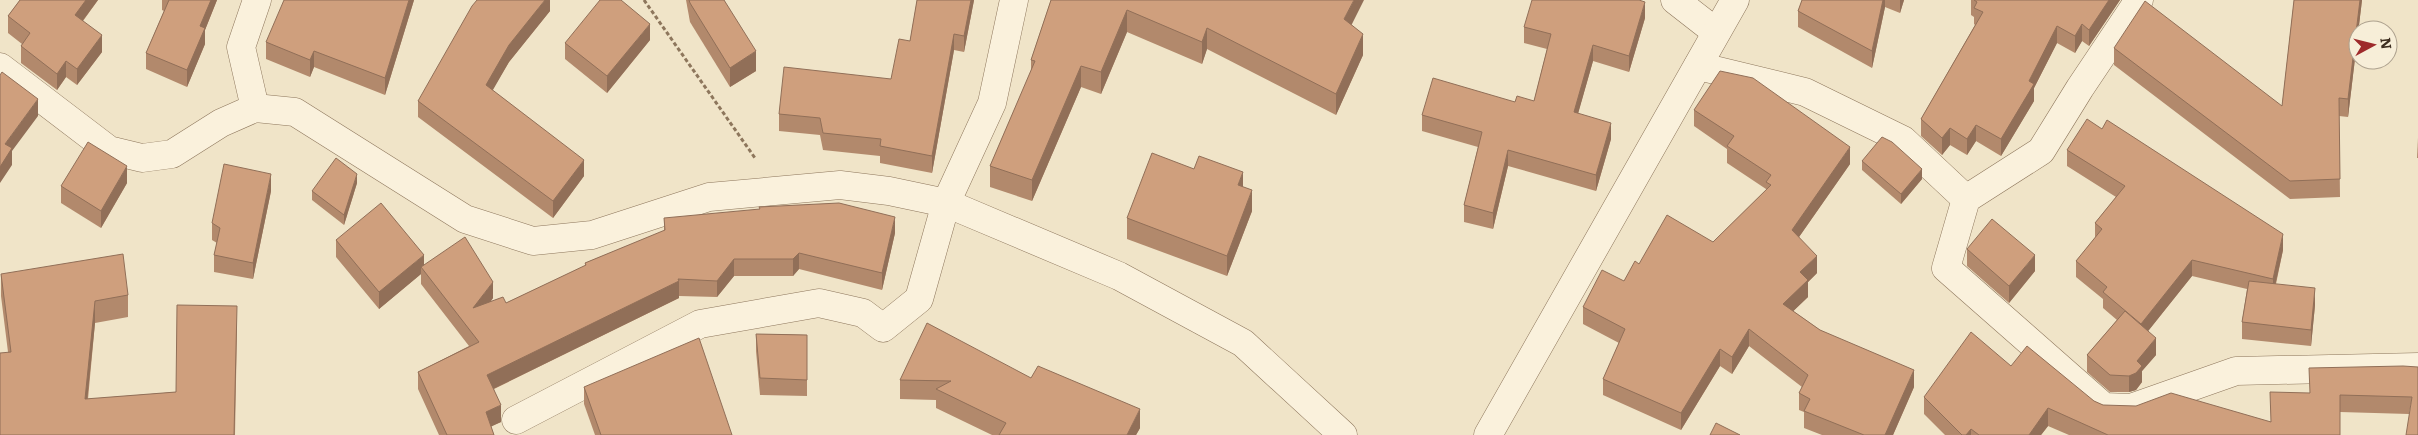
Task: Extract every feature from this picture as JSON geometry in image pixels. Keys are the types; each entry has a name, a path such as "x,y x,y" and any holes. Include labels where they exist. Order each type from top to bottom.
{"street":[{"path":"255,108 241,47 257,0"},
{"path":"516,420 700,324 819,303 863,313 883,328 919,299 946,203 992,103 1014,0"},
{"path":"1675,0 1716,32"},
{"path":"1488,435 1735,0"},
{"path":"2140,0 2080,88 2041,151 1966,199 1946,268 2104,407 2131,408 2236,371 2418,367"},
{"path":"1698,66 1805,92 1903,140 1966,199"},
{"path":"0,67 109,150 142,158 172,154 221,123 255,108 295,112 465,219 533,241 592,236 709,197 840,185 889,191 946,203 1119,276 1243,343 1343,435"}],"path":[{"path":"644,0 779,191"}],"building":[{"path":"20,0 86,0 75,15 102,35 77,69 66,61 57,74 21,46 30,33 8,16"},
{"path":"169,0 211,0 200,26 205,28 187,70 146,53"},
{"path":"284,0 409,0 385,78 314,51 310,60 266,42"},
{"path":"477,0 545,0 509,45 486,85 584,160 553,201 418,101"},
{"path":"600,0 621,0 650,24 607,76 565,43"},
{"path":"689,0 724,0 756,51 730,68"},
{"path":"917,0 971,0 964,36 954,34 932,156 880,146 881,139 823,133 820,118 779,114 784,67 891,79 899,39 910,41"},
{"path":"1051,0 1354,0 1344,19 1363,34 1336,94 1207,28 1202,42 1127,10 1101,72 1081,66 1032,180 990,166 1035,61 1031,60"},
{"path":"1532,0 1639,0 1645,2 1629,56 1593,45 1574,112 1611,123 1596,175 1508,150 1493,213 1464,205 1482,132 1422,115 1433,78 1515,102 1517,96 1534,101 1551,34 1524,27"},
{"path":"1802,0 1883,0 1872,51 1798,11"},
{"path":"1974,0 2109,0 2089,30 2082,24 2075,36 2057,26 2029,81 2034,84 2001,139 1976,125 1967,139 1950,128 1942,138 1921,119 1983,12 1974,8 1977,2"},
{"path":"2294,0 2360,0 2358,20 2348,20 2348,70 2352,70 2348,99 2339,98 2340,179 2290,181 2114,48 2145,1 2282,106"},
{"path":"1720,71 1753,78 1850,147 1792,230 1817,256 1800,272 1808,280 1783,304 1820,330 1914,370 1885,435 1864,435 1804,411 1810,399 1799,393 1808,375 1749,329 1732,357 1720,349 1681,413 1603,379 1625,329 1583,307 1602,270 1624,281 1635,261 1639,264 1667,215 1713,242 1771,185 1766,182 1771,175 1727,146 1734,136 1694,110"},
{"path":"2,72 38,99 5,144 12,148 0,167 0,75"},
{"path":"2087,119 2102,129 2107,120 2283,234 2273,279 2192,260 2141,324 2103,292 2107,287 2076,261 2102,229 2095,223 2125,186 2067,150"},
{"path":"1882,137 1892,142 1922,169 1901,194 1862,161"},
{"path":"88,142 127,166 101,211 61,186"},
{"path":"1152,153 1194,169 1199,156 1243,172 1238,185 1252,190 1227,256 1127,218"},
{"path":"336,158 357,174 344,215 312,191"},
{"path":"224,164 271,174 253,263 214,255 220,228 212,223"},
{"path":"381,203 424,255 379,292 336,240"},
{"path":"839,203 895,217 882,273 799,253 793,259 734,259 717,281 678,279 679,281 487,375 501,405 486,412 494,435 447,435 418,372 479,342 421,267 465,237 493,282 473,308 503,297 506,303 586,265 585,263 665,230 664,218 760,209 759,207"},
{"path":"1992,219 2035,255 2009,286 1967,249"},
{"path":"123,254 128,295 95,301 85,399 176,392 177,305 237,306 234,435 0,435 0,353 11,352 1,274"},
{"path":"2249,281 2315,288 2311,330 2242,322"},
{"path":"2125,311 2156,338 2137,361 2142,366 2136,373 2129,376 2110,375 2087,355"},
{"path":"927,323 1031,378 1038,366 1140,409 1127,435 999,435 1006,423 936,389 951,381 900,380"},
{"path":"1971,332 2011,366 2027,346 2094,401 2103,405 2136,406 2171,393 2271,422 2270,392 2310,393 2309,368 2418,367 2418,435 2406,435 2412,397 2340,395 2340,435 2108,435 2048,408 2029,435 1979,435 1971,429 1966,435 1962,435 1924,397"},
{"path":"756,334 807,335 807,380 760,378"},
{"path":"699,338 732,435 601,435 584,387"},
{"path":"1716,423 1740,435 1710,435"}]}
